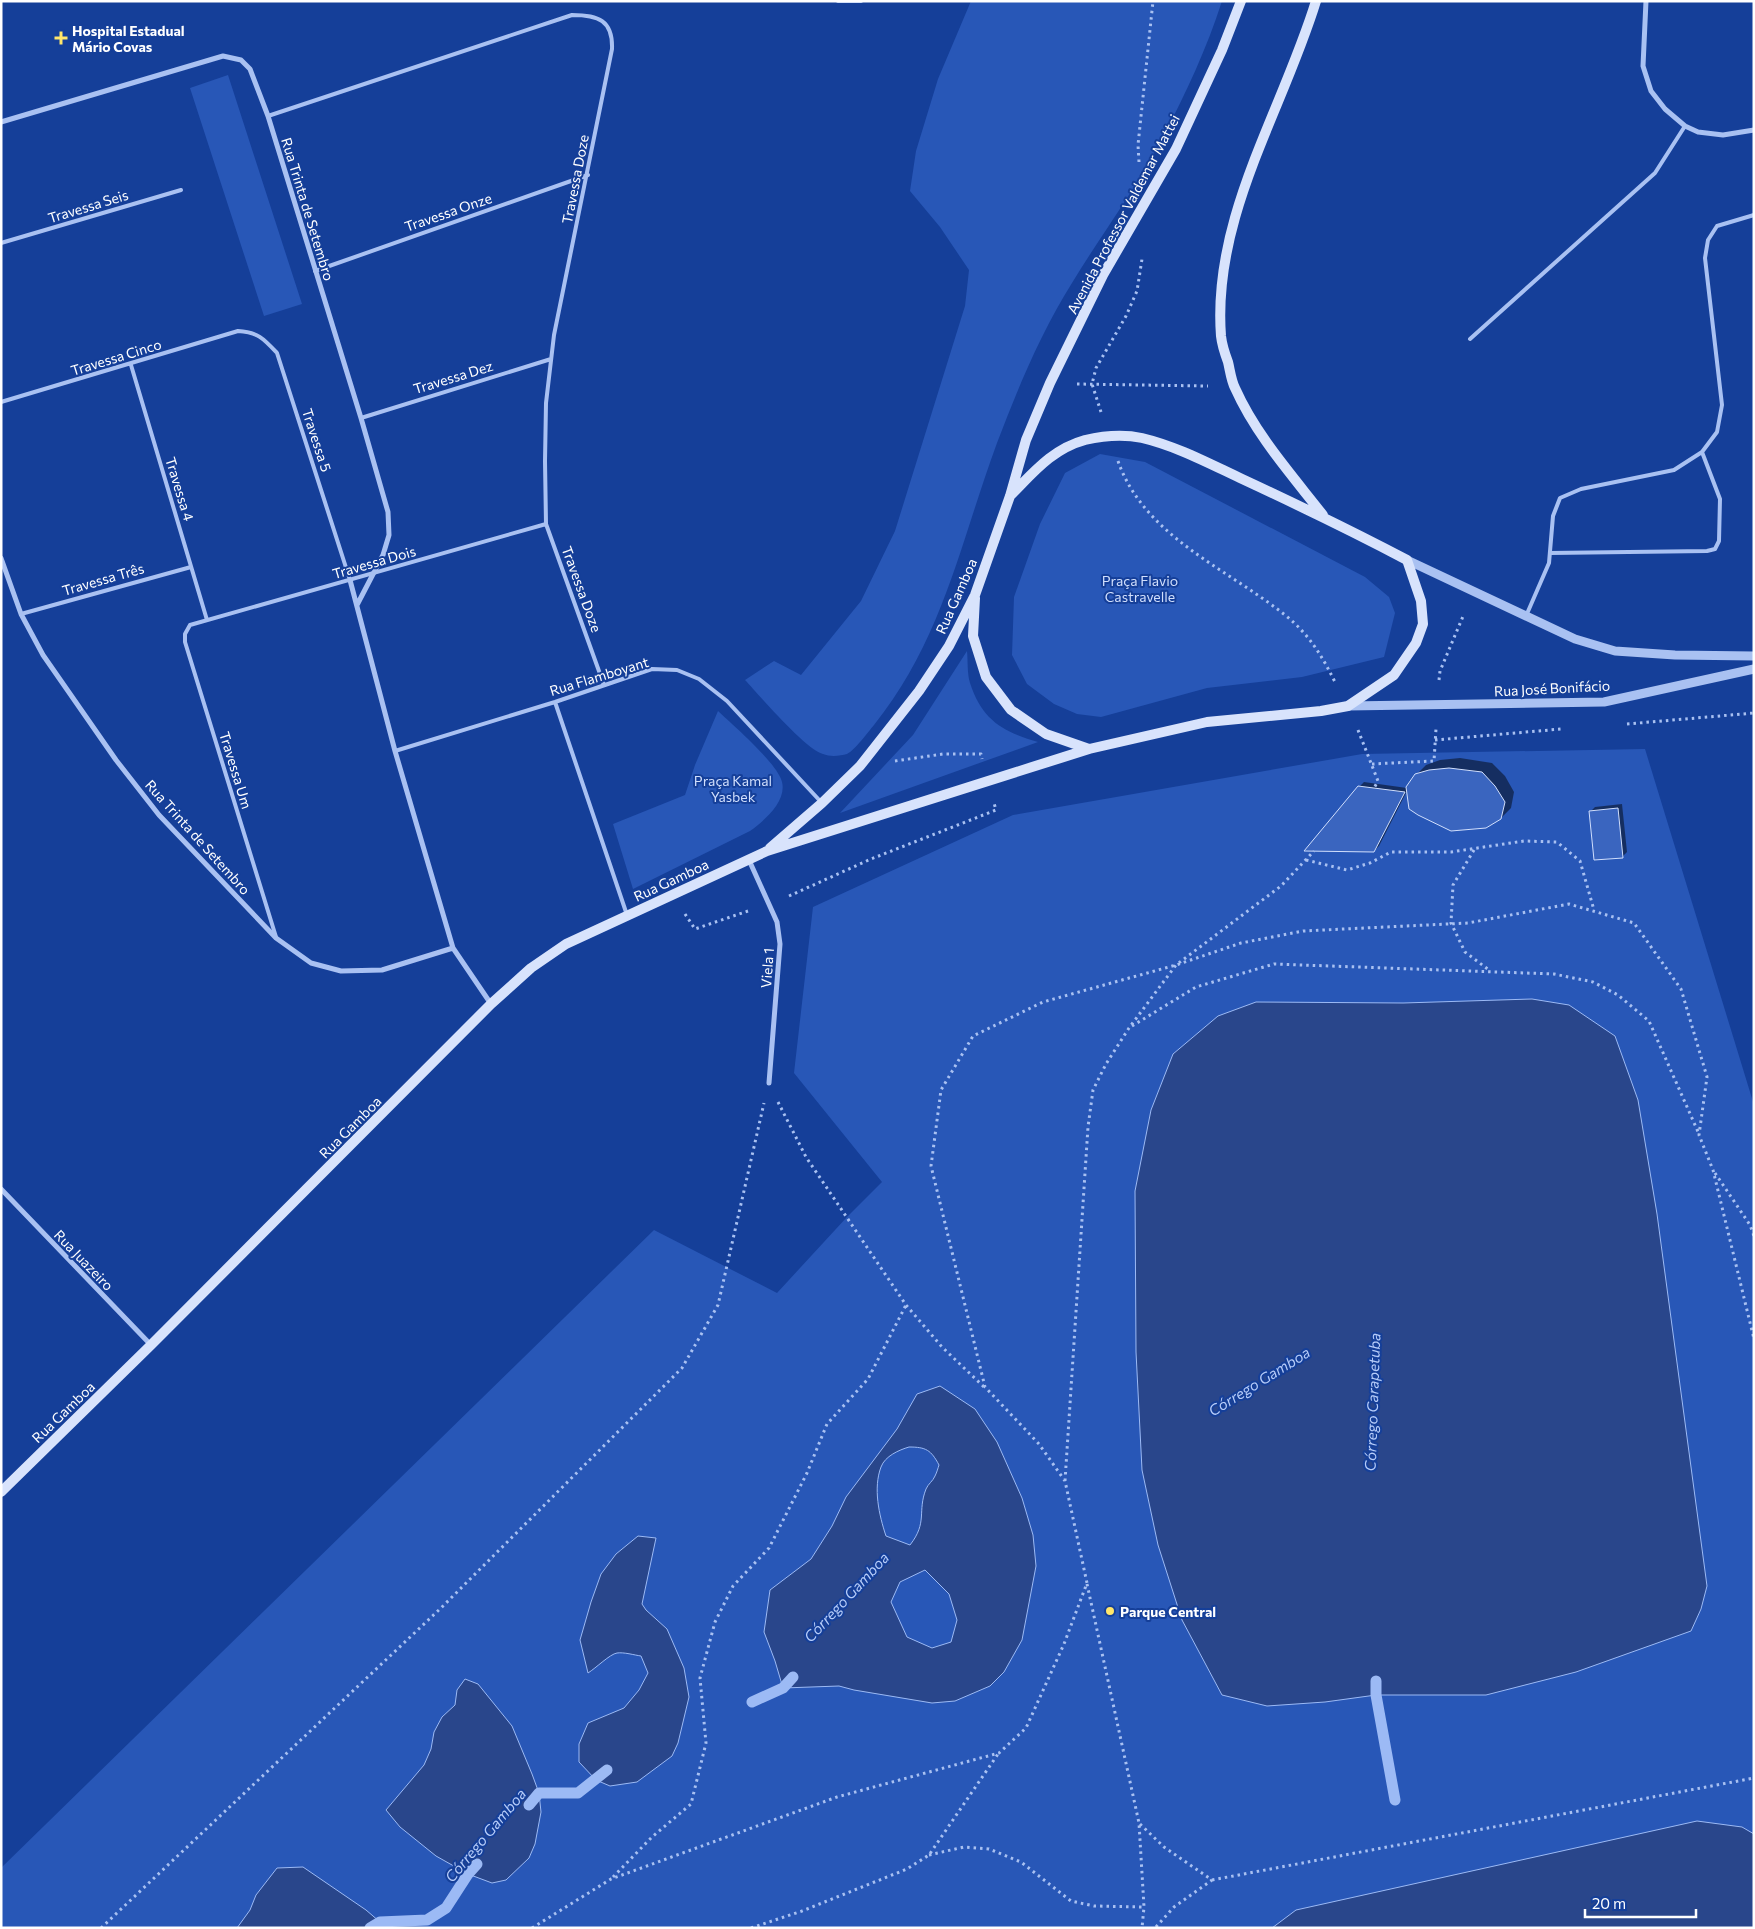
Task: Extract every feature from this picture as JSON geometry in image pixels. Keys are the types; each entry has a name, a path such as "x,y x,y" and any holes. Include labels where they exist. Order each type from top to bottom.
{"main road":[{"name":"Avenida Professor Valdemar Mattei","path":"1010,496 1026,440 1050,383 1103,276 1176,149 1222,50 1241,1"},
{"path":"1316,1 1305,36 1247,180 1230,235 1221,283 1221,338 1234,387 1266,441 1325,517"},
{"path":"1010,496 1045,460 1058,452 1085,440 1109,436 1139,437 1170,446 1325,517 1407,560 1421,601 1422,624 1416,644 1394,675 1348,706"},
{"name":"Rua Gamboa","path":"1,1492 151,1345 491,1004 531,968 566,944 767,850 822,803 860,766 919,691 949,646 975,595 1010,496"},
{"path":"975,595 973,636 986,677 1011,710 1046,734 1089,749"},
{"name":"Rua Gamboa","path":"767,850 1089,749 1207,722 1321,711 1348,706"}],"street":[{"path":"1646,1 1643,66 1651,91 1665,109 1685,126 1698,132 1723,135 1754,130"},
{"name":"Rua Trinta de Setembro","path":"1,122 223,56 240,60 250,69 268,116 388,512 389,535 383,555 357,605"},
{"name":"Rua Trinta de Setembro","path":"1,558 21,614 43,655 128,776 159,815 276,938 311,963 341,971 382,970 453,948"},
{"path":"1407,560 1575,639 1615,651 1675,656 1754,656"},
{"path":"350,580 395,750 453,948 491,1004"},
{"name":"Rua José Bonifácio","path":"1348,706 1604,702 1754,669"},
{"name":"Viela 1","path":"749,860 777,922 780,944 769,1083"},
{"name":"Rua Juazeiro","path":"1,1189 151,1345"}],"lane":[{"path":"838,1 860,1"},
{"name":"Travessa Doze","path":"268,116 572,15 586,15 601,20 609,28 612,36 612,49 588,175 554,335 546,404 545,461 546,524 604,685"},
{"path":"1470,338 1655,172 1685,126"},
{"name":"Travessa Onze","path":"315,271 588,175"},
{"name":"Travessa Seis","path":"1,243 181,190"},
{"path":"1526,617 1549,563 1553,516 1560,498 1581,489 1674,470 1702,452 1717,432 1722,405 1705,258 1708,240 1717,226 1754,215"},
{"name":"Travessa Cinco","path":"1,402 131,365 238,331"},
{"name":"Travessa 5","path":"238,331 252,332 265,340 277,353 350,580"},
{"name":"Travessa Dez","path":"361,418 551,358"},
{"name":"Travessa 4","path":"131,365 207,620"},
{"path":"1550,553 1707,551 1715,549 1719,541 1720,499 1702,452"},
{"name":"Travessa Dois","path":"207,620 546,524"},
{"name":"Travessa Três","path":"21,614 191,567"},
{"name":"Travessa Um","path":"207,620 190,625 185,634 185,642 276,938"},
{"name":"Rua Flamboyant","path":"395,750 555,702 652,670 677,670 699,679 728,701 822,803"},
{"path":"555,702 627,915"}],"path":[{"path":"1139,163 1138,146 1153,1"},
{"path":"1143,255 1137,291 1126,316 1096,368 1092,384 1123,475 1136,499 1155,520 1186,545 1285,615 1318,650 1348,706 1378,781 1374,788"},
{"path":"1050,383 1234,387"},
{"path":"672,894 695,929 770,904 871,859 996,810 981,754 943,754 860,766"},
{"path":"1306,860 1347,870 1370,863 1392,852 1451,852 1524,841 1557,842 1580,861 1594,911"},
{"path":"1474,849 1453,885 1451,923 1465,952 1490,971"},
{"path":"1142,1928 1144,1907 1139,1823 1065,1481 1088,1127 1094,1090 1106,1064 1129,1028 1176,965 1282,886 1314,851"},
{"path":"984,1387 932,1166 941,1090 973,1036 1043,1002 1176,965 1241,942 1303,932 1468,923 1569,904 1634,923 1681,989 1707,1077 1699,1135"},
{"path":"1129,1028 1196,987 1274,964 1554,974 1593,982 1618,995 1649,1022 1713,1170 1754,1339"},
{"path":"769,1083 785,1119 806,1157 906,1306 942,1347 1039,1444 1065,1481"},
{"path":"101,1928 441,1608 682,1368 718,1305 769,1083"},
{"path":"1713,1170 1750,1225 1754,1236"},
{"path":"611,1879 652,1837 691,1804 706,1743 700,1678 716,1622 733,1586 769,1548 807,1473 827,1424 868,1379 906,1306"},
{"path":"928,1856 999,1753 1026,1728 1064,1644 1087,1583"},
{"path":"532,1928 611,1879 837,1797 999,1753"},
{"path":"1155,1928 1174,1907 1212,1880 1754,1778"},
{"path":"1139,1823 1164,1847 1212,1880"},
{"path":"751,1928 802,1911 907,1869 928,1856 964,1847 989,1849 1021,1862 1070,1901 1094,1906 1144,1907"}],"green space":[{"path":"971,1 1222,1 1210,36 1163,137 1142,174 1061,302 1031,361 997,443 947,589 917,659 898,692 857,745 847,754 829,756 805,743 745,680 774,661 801,675 861,601 895,531 965,306 969,270 940,227 910,191 916,151 938,79"},
{"path":"228,75 302,304 264,316 190,88"},
{"name":"Praça Flavio Castravelle","path":"1100,454 1145,462 1365,577 1389,597 1395,613 1384,657 1302,677 1207,688 1101,717 1077,714 1054,704 1027,684 1012,655 1014,597 1040,524 1065,473"},
{"path":"967,651 970,683 975,696 988,715 1004,729 1038,742 840,813 913,735"},
{"name":"Praça Kamal Yasbek","path":"718,711 764,755 779,774 783,789 778,803 762,822 750,831 633,889 613,824 685,795 695,765"},
{"name":"Parque Central","path":"1645,749 1754,1105 1754,1928 1,1928 1,1868 654,1230 777,1293 882,1182 794,1073 813,907 1013,815 1362,754"}],"water":[{"path":"1532,999 1569,1005 1615,1036 1638,1100 1657,1214 1707,1586 1701,1609 1691,1631 1576,1672 1486,1695 1376,1695 1325,1702 1267,1706 1222,1695 1182,1620 1158,1545 1142,1470 1136,1352 1135,1191 1151,1110 1173,1054 1218,1016 1256,1002 1403,1003"},
{"path":"940,1386 975,1409 997,1442 1022,1498 1033,1535 1036,1566 1022,1640 1004,1672 990,1686 955,1701 932,1703 839,1686 783,1688 764,1632 770,1590 811,1559 832,1526 846,1497 897,1429 917,1394","holes":["909,1447 927,1450 939,1465 923,1497 921,1523 910,1545 886,1536 879,1510 877,1493 877,1484 883,1463 893,1454","925,1570 949,1594 957,1620 951,1642 932,1648 907,1637 891,1602 900,1582"]},
{"path":"638,1536 656,1538 642,1604 667,1629 684,1668 689,1697 678,1743 672,1756 637,1782 610,1786 596,1780 579,1762 579,1744 588,1723 624,1708 639,1690 648,1673 641,1656 620,1653 614,1654 588,1673 580,1640 601,1574 616,1554"},
{"path":"465,1679 478,1684 512,1726 539,1793 541,1812 535,1844 529,1858 506,1880 492,1883 468,1874 436,1856 400,1827 386,1810 424,1765 431,1749 434,1732 442,1717 455,1705 457,1690"},
{"path":"1697,1821 1742,1827 1754,1834 1754,1928 1272,1928 1296,1910"},
{"path":"303,1867 366,1910 380,1922 378,1928 237,1928 250,1910 256,1895 277,1868"}],"building":[{"path":"1449,768 1482,772 1495,786 1505,802 1501,819 1486,828 1451,831 1409,809 1406,787 1415,774 1429,770"},
{"path":"1358,786 1405,792 1374,852 1304,851"},
{"path":"1618,808 1623,858 1594,860 1589,811"}],"waterway":[{"name":"Córrego Gamboa","path":"752,1702 783,1688 793,1677"},
{"name":"Córrego Carapetuba","path":"1376,1681 1376,1695 1395,1800"},
{"name":"Córrego Gamboa","path":"529,1805 539,1793 578,1793 607,1770"},
{"name":"Córrego Gamboa","path":"370,1928 380,1922 427,1920 446,1908 468,1874 477,1864"}],"place":[{"name":"Hospital Estadual Mário Covas","path":"61,38"},
{"name":"Parque Central","path":"1110,1611"}]}
